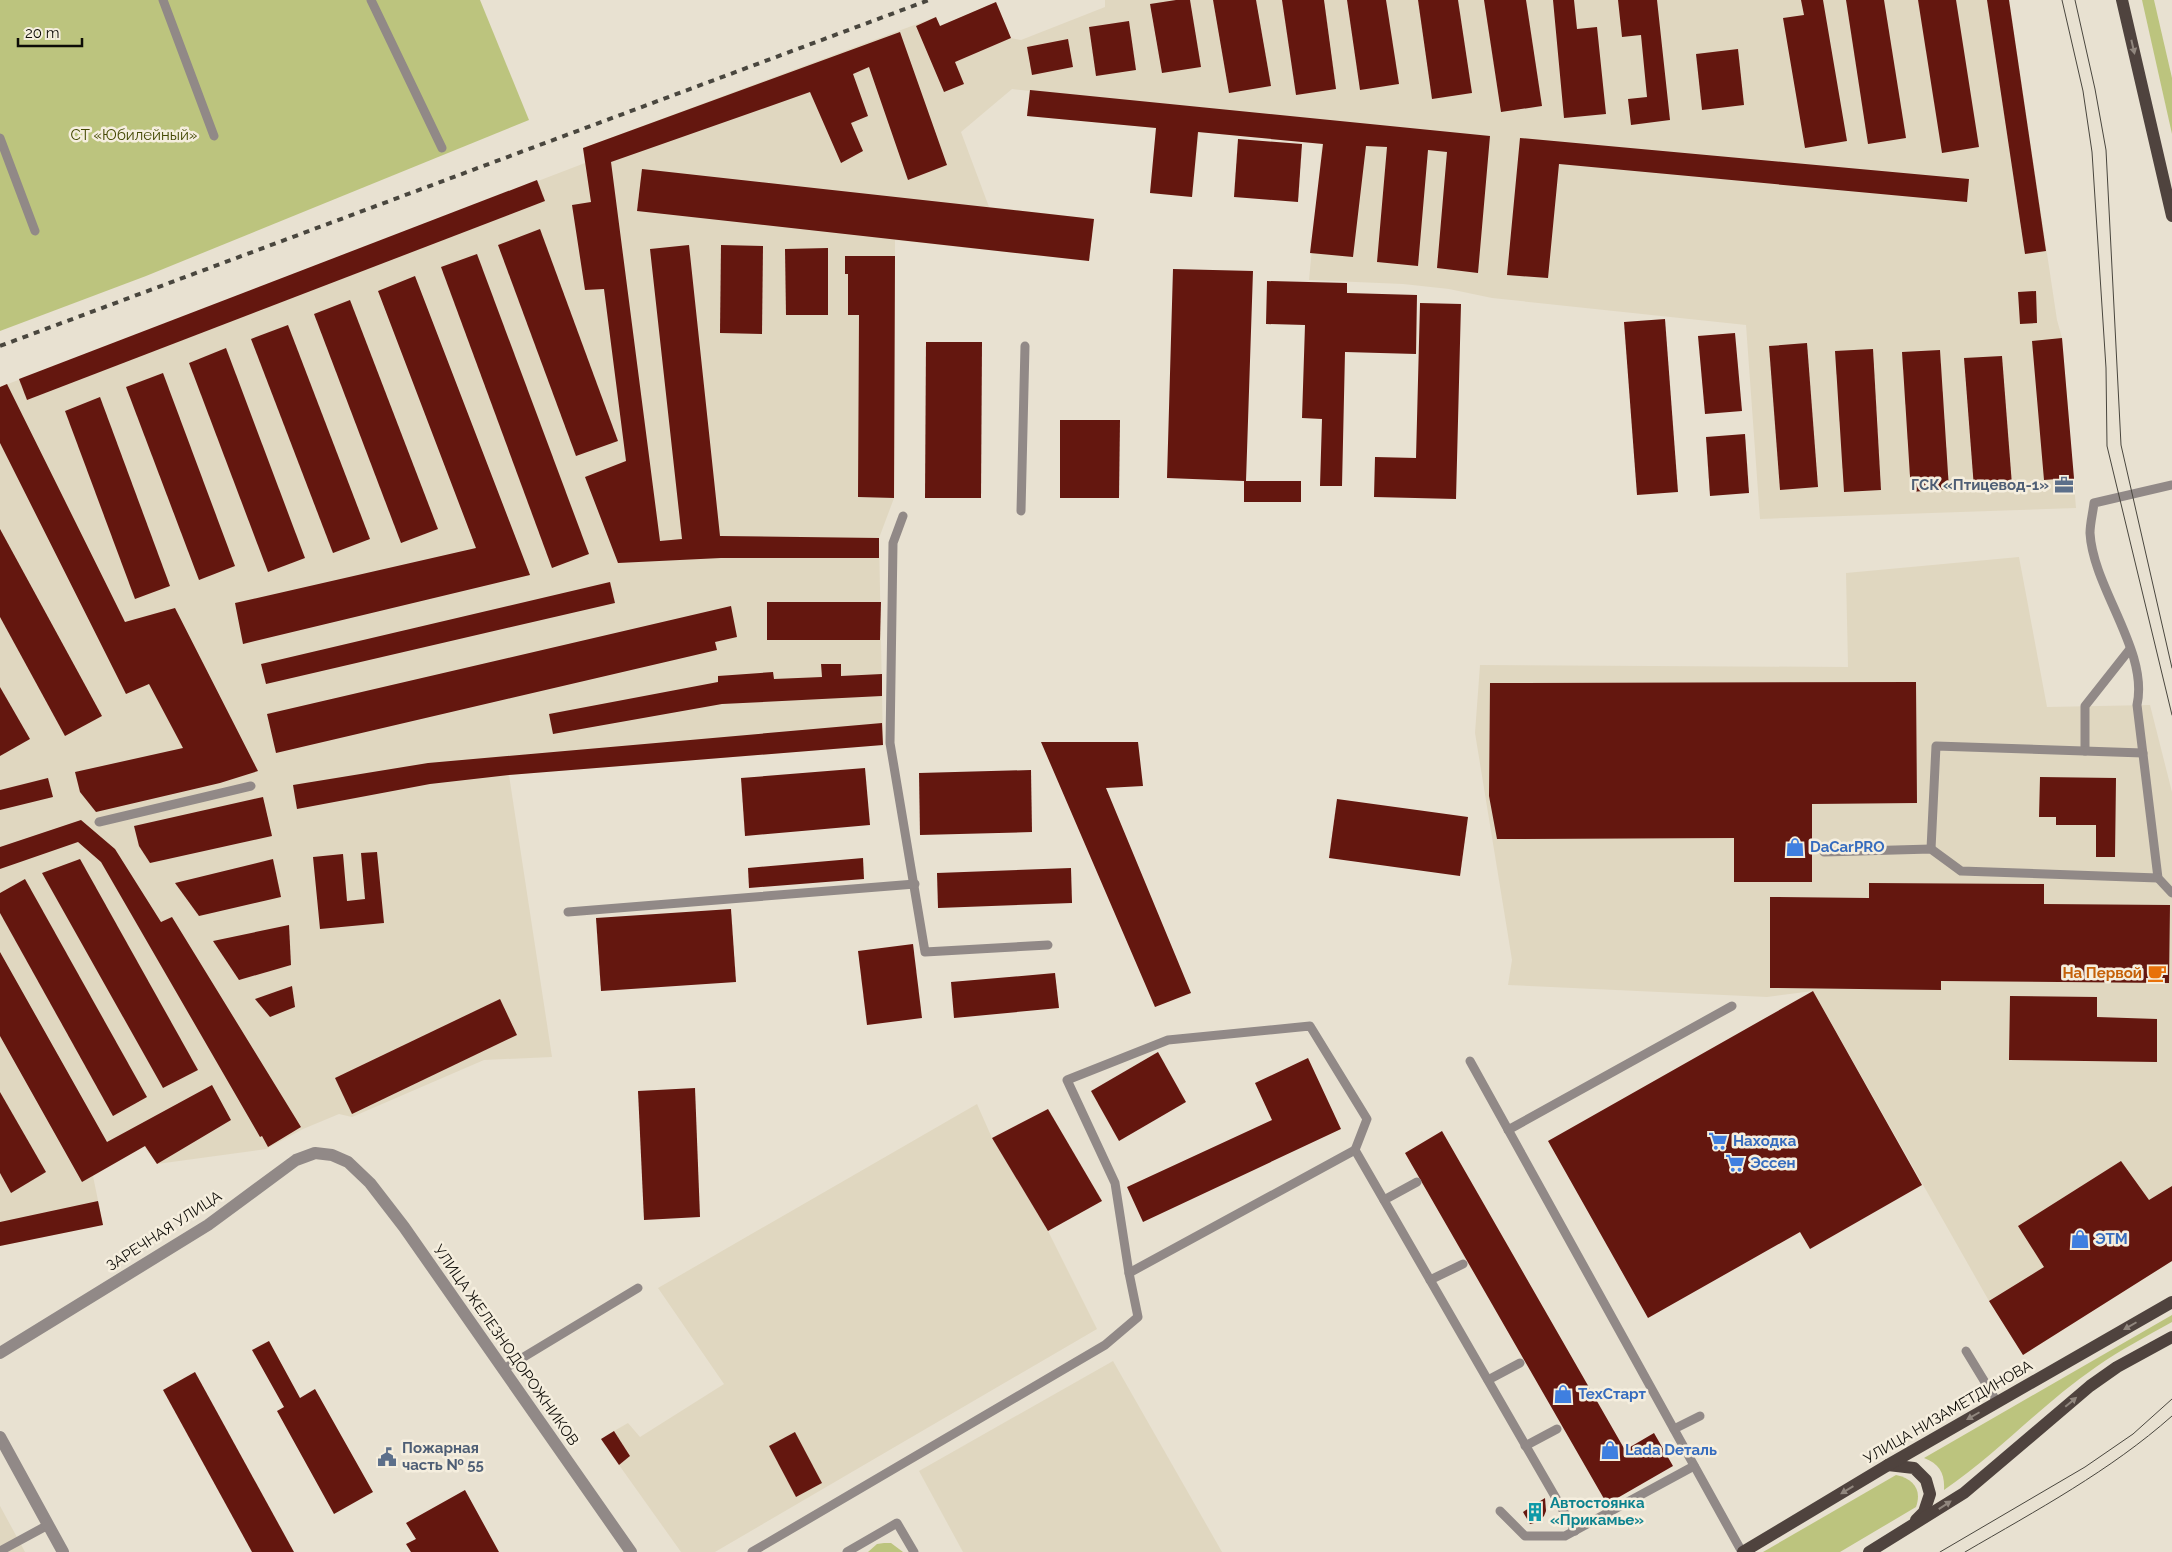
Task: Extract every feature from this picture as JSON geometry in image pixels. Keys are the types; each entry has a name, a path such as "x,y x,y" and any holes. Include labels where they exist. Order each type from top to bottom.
{"main road":[{"path":"2122,0 2172,216"},
{"name":"УЛИЦА НИЗАМЕТДИНОВА","path":"1742,1552 1888,1465 2172,1302"},
{"path":"1869,1552 1964,1493 2090,1386 2117,1366 2172,1337"},
{"path":"1888,1465 1914,1468 1926,1480 1930,1494 1924,1512 1904,1531"}],"street":[{"name":"ЗАРЕЧНАЯ УЛИЦА","path":"0,1353 208,1225 296,1160 316,1153 332,1155 348,1162"},
{"name":"УЛИЦА ЖЕЛЕЗНОДОРОЖНИКОВ","path":"348,1162 370,1183 404,1227 631,1552"},
{"path":"0,1437 63,1552"}],"lane":[{"path":"163,0 214,136"},
{"path":"371,0 442,148"},
{"path":"0,138 35,231"},
{"path":"1021,512 1025,346"},
{"path":"2172,485 2094,503 2090,533 2097,563 2130,649 2140,691 2136,705 2158,878 2172,893"},
{"path":"903,516 893,542 890,743 925,952 1048,945"},
{"path":"2085,751 2085,706 2130,649"},
{"path":"1931,849 1936,746 2143,753"},
{"path":"99,822 251,786"},
{"path":"1824,852 1931,849 1961,871 2158,878"},
{"path":"568,912 915,884"},
{"path":"1508,1130 1732,1006"},
{"path":"752,1552 1105,1345 1138,1317 1129,1273 1115,1183 1067,1080 1168,1040 1310,1026 1367,1119 1355,1150 1129,1273"},
{"path":"1470,1061 1742,1552"},
{"path":"1355,1150 1575,1531"},
{"path":"1384,1200 1417,1182"},
{"path":"1430,1280 1462,1264"},
{"path":"504,1369 638,1288"},
{"path":"1966,1351 1997,1402"},
{"path":"1488,1380 1520,1362"},
{"path":"1674,1429 1700,1416"},
{"path":"1525,1446 1557,1429"},
{"path":"1500,1511 1525,1536 1565,1536 1694,1466"},
{"path":"847,1552 897,1523 914,1552"},
{"path":"0,1551 48,1525"}],"shaded area":[{"path":"1105,0 2009,0 2057,320 2062,338 2076,508 1760,519 1746,325 1492,298 1449,289 1403,284 1309,280 1322,144 1199,132 1192,197 1150,193 1156,128 1027,116 1030,91 1012,89 961,132 989,207 1094,219 1089,261 895,240 894,498 879,538 883,745 509,775 552,1057 484,1060 352,1117 339,1114 303,1129 266,1149 157,1164 144,1146 93,1176 103,1225 0,1246 0,387 585,163 583,148 936,17 940,26 996,2 1011,38 1021,40 1105,7"},
{"path":"2019,557 2047,707 2150,705 2172,792 2172,1261 2023,1355 1989,1301 1813,991 1767,997 1508,985 1512,960 1475,733 1480,665 1848,667 1846,573"},
{"path":"977,1104 992,1138 1048,1231 1097,1329 715,1552 681,1552 619,1465 630,1456 614,1431 628,1423 640,1437 724,1384 658,1288"},
{"path":"1113,1361 1222,1552 963,1552 919,1471"},
{"path":"0,1506 25,1552 0,1552"}],"green space":[{"name":"СТ «Юбилейный»","path":"0,0 480,0 529,120 146,276 0,331"},
{"path":"2142,0 2154,0 2172,78 2172,134"},
{"path":"2172,1315 2172,1322 2114,1355 2076,1381 1964,1476 1944,1490 1944,1479 1940,1470 1934,1463 1924,1458"},
{"path":"1896,1475 1908,1479 1915,1486 1918,1495 1916,1507 1840,1552 1763,1552"},
{"path":"891,1543 903,1552 868,1552 877,1544"}],"building":[{"path":"1190,0 1201,67 1162,73 1150,4"},
{"path":"1213,0 1256,0 1271,86 1229,93"},
{"path":"1282,0 1324,0 1336,89 1296,95"},
{"path":"1347,0 1386,0 1399,84 1360,90"},
{"path":"1418,0 1458,0 1472,93 1432,99"},
{"path":"1484,0 1526,0 1542,106 1501,112"},
{"path":"1553,0 1574,0 1577,29 1597,27 1606,114 1564,118"},
{"path":"1618,0 1657,0 1670,120 1631,125 1628,99 1647,97 1641,35 1622,37"},
{"path":"1801,0 1823,0 1847,141 1805,148 1783,18 1804,15"},
{"path":"1846,0 1884,0 1906,138 1868,144"},
{"path":"1918,0 1956,0 1979,147 1942,153"},
{"path":"1987,0 2009,0 2046,251 2025,254"},
{"path":"996,2 1011,38 955,62 964,84 944,92 916,26 936,17 940,26"},
{"path":"1129,21 1136,70 1096,76 1089,27"},
{"path":"900,32 947,165 908,180 869,67 853,74 868,116 851,123 863,151 841,163 810,92 611,162 660,541 682,539 650,249 689,245 720,536 879,538 879,558 721,558 618,563 585,477 626,461 604,289 585,290 572,205 591,202 583,148"},
{"path":"1068,39 1073,67 1032,75 1027,47"},
{"path":"1738,49 1744,105 1702,110 1696,54"},
{"path":"1030,90 1490,136 1478,273 1437,268 1447,152 1428,150 1418,266 1377,262 1387,147 1366,146 1353,257 1310,253 1323,144 1198,132 1192,197 1150,193 1156,128 1027,116"},
{"path":"1520,138 1969,179 1967,202 1559,164 1548,278 1507,275"},
{"path":"1238,139 1302,144 1298,202 1234,197"},
{"path":"642,169 1094,219 1089,261 637,211"},
{"path":"537,180 545,201 27,400 19,379"},
{"path":"540,229 618,441 576,456 498,245"},
{"path":"721,245 763,246 762,334 720,333"},
{"path":"828,248 828,315 786,315 785,249"},
{"path":"477,254 589,554 552,568 441,267"},
{"path":"845,256 895,256 894,498 858,497 859,315 848,315 848,274 845,274"},
{"path":"1173,269 1253,271 1246,481 1301,481 1301,502 1244,502 1244,481 1167,478"},
{"path":"415,276 530,575 243,644 235,603 476,548 378,291"},
{"path":"1267,281 1347,283 1347,293 1417,295 1416,354 1345,352 1342,486 1320,486 1322,419 1302,418 1305,325 1266,324"},
{"path":"2036,291 2037,323 2020,324 2018,292"},
{"path":"350,300 438,529 401,543 314,314"},
{"path":"1420,303 1461,304 1456,499 1374,497 1375,457 1416,458"},
{"path":"1665,319 1678,492 1637,495 1624,322"},
{"path":"288,325 370,539 333,553 251,339"},
{"path":"1735,333 1742,411 1705,414 1698,336"},
{"path":"2062,338 2075,490 2058,492 2057,479 2044,480 2032,341"},
{"path":"926,342 982,342 981,498 925,498"},
{"path":"1807,343 1818,487 1780,490 1769,346"},
{"path":"226,348 305,558 268,572 189,363"},
{"path":"1873,349 1881,490 1844,492 1835,351"},
{"path":"1940,350 1949,489 1911,492 1902,352"},
{"path":"2002,356 2012,485 1974,488 1964,358"},
{"path":"163,373 235,566 199,580 126,387"},
{"path":"7,384 125,622 175,608 258,771 220,783 96,812 80,792 75,772 183,748 149,684 126,694 0,443 0,387"},
{"path":"100,397 170,586 135,599 65,411"},
{"path":"1060,420 1120,420 1119,498 1060,498"},
{"path":"1745,434 1749,493 1710,496 1706,437"},
{"path":"0,529 102,716 65,736 0,617"},
{"path":"610,582 615,603 266,684 261,664"},
{"path":"767,602 881,602 880,640 767,640"},
{"path":"731,606 737,637 715,642 717,650 276,753 267,714"},
{"path":"821,664 841,664 841,676 882,674 882,696 722,704 553,734 549,714 718,682 718,676 773,672 774,679 822,677"},
{"path":"1916,682 1917,803 1812,804 1812,882 1734,882 1734,838 1497,839 1489,796 1490,683"},
{"path":"0,687 30,739 0,756"},
{"path":"882,723 883,745 509,775 430,784 297,809 293,785 428,763"},
{"path":"1041,742 1138,742 1143,786 1106,788 1191,993 1155,1007"},
{"path":"865,768 870,825 745,836 741,778"},
{"path":"1031,770 1032,832 920,835 919,773"},
{"path":"2040,777 2116,778 2115,857 2096,857 2096,825 2056,825 2056,817 2039,817"},
{"path":"48,778 53,797 0,810 0,790"},
{"path":"263,797 272,836 150,863 139,846 134,826"},
{"path":"1337,799 1468,817 1460,876 1329,858"},
{"path":"81,820 115,849 161,922 172,917 301,1127 268,1147 262,1136 260,1137 101,862 78,842 0,869 0,847"},
{"path":"377,852 384,923 320,929 313,857 343,854 347,901 365,899 361,853"},
{"path":"863,858 864,879 749,888 748,868"},
{"path":"80,859 198,1070 163,1088 42,873"},
{"path":"273,859 281,897 199,916 175,883"},
{"path":"1071,868 1072,903 938,908 937,873"},
{"path":"25,879 147,1097 113,1116 0,913 0,893"},
{"path":"1869,883 2044,884 2044,904 2170,905 2169,983 1941,981 1941,990 1770,988 1770,897 1869,898"},
{"path":"731,909 736,982 601,991 596,918"},
{"path":"289,925 291,965 239,980 213,941"},
{"path":"913,944 922,1018 867,1025 858,951"},
{"path":"0,952 107,1142 212,1085 231,1120 157,1164 145,1146 82,1182 0,1036"},
{"path":"1055,973 1059,1008 954,1018 951,982"},
{"path":"292,986 295,1007 270,1017 255,999"},
{"name":"Эссен","path":"1813,991 1922,1185 1810,1249 1800,1232 1648,1318 1548,1141"},
{"path":"2010,996 2097,997 2097,1017 2157,1019 2157,1062 2009,1060"},
{"path":"500,999 517,1035 352,1114 335,1078"},
{"path":"1158,1052 1186,1102 1119,1141 1091,1091"},
{"path":"1308,1058 1341,1129 1143,1222 1127,1187 1272,1120 1255,1083"},
{"path":"695,1088 700,1217 644,1220 638,1091"},
{"path":"0,1092 46,1172 11,1193 0,1173"},
{"path":"1048,1109 1102,1201 1048,1231 992,1138"},
{"path":"1442,1131 1625,1450 1654,1433 1673,1466 1607,1504 1405,1153"},
{"path":"2121,1161 2149,1200 2172,1186 2172,1261 2023,1355 1989,1301 2044,1267 2018,1226"},
{"path":"98,1201 103,1225 0,1246 0,1222"},
{"path":"269,1341 300,1398 315,1389 373,1492 334,1514 277,1411 284,1407 252,1350"},
{"path":"195,1372 294,1552 252,1552 163,1390"},
{"path":"614,1431 630,1456 619,1465 601,1439"},
{"path":"795,1432 822,1483 796,1497 769,1446"},
{"path":"465,1490 499,1552 411,1552 406,1544 416,1539 406,1523"},
{"name":"Автостоянка «Прикамье»","path":"1545,1498 1546,1511 1544,1516 1538,1522 1530,1524 1523,1512"}],"tram line":[{"path":"2062,0 2083,91 2092,152 2106,368 2107,446 2172,715"},
{"path":"2075,0 2095,89 2106,150 2121,445 2172,668"},
{"path":"1940,1552 2085,1467 2133,1434 2172,1399"},
{"path":"1965,1552 2046,1505 2124,1455 2172,1416"}],"railway":[{"path":"0,346 929,0"}],"place":[{"name":"ГСК «Птицевод-1»","path":"2064,485"},
{"name":"DaCarPRO","path":"1795,847"},
{"name":"На Первой","path":"2157,973"},
{"name":"Находка","path":"1718,1141"},
{"name":"Эссен","path":"1735,1163"},
{"name":"ЭТМ","path":"2080,1239"},
{"name":"ТехСтарт","path":"1563,1394"},
{"name":"Lada Dеталь","path":"1610,1450"},
{"name":"Пожарная часть № 55","path":"387,1457"},
{"name":"Автостоянка «Прикамье»","path":"1535,1512"}]}
